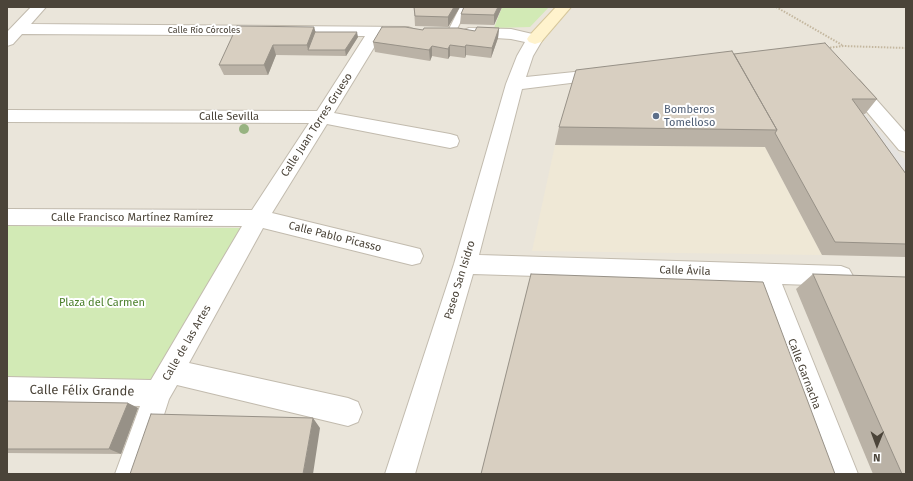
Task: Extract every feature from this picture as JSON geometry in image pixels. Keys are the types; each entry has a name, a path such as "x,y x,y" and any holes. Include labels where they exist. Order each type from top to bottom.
{"main road":[{"path":"535,39 564,7"}],"street":[{"path":"7,41 39,7"},
{"name":"Calle Río Córcoles","path":"18,29 511,34 535,39"},
{"name":"Calle Juan Torres Grueso","path":"258,218 376,32"},
{"name":"Paseo San Isidro","path":"400,474 465,264 515,84 525,56 535,39"},
{"path":"822,49 906,145"},
{"path":"515,84 621,72"},
{"name":"Calle Sevilla","path":"7,116 321,117 450,141"},
{"name":"Calle Francisco Martínez Ramírez","path":"7,217 258,218"},
{"name":"Calle Pablo Picasso","path":"258,218 412,256"},
{"name":"Calle de las Artes","path":"130,474 164,382 258,218"},
{"name":"Calle Ávila","path":"465,264 859,276"},
{"name":"Calle Garnacha","path":"766,274 843,474"},
{"name":"Calle Félix Grande","path":"7,390 164,382 348,412"}],"lane":[{"path":"436,33 464,7"}],"path":[{"path":"776,7 843,46"},
{"path":"822,49 843,46 906,48"}],"shaded area":[{"path":"7,7 906,7 906,474 7,474"},
{"path":"840,113 865,114 906,161 906,209"},
{"path":"555,145 765,147 822,255 532,251"}],"green space":[{"path":"502,7 549,7 530,27 494,28"},
{"name":"Plaza del Carmen","path":"7,226 241,228 152,380 7,377"}],"building":[{"path":"414,7 454,7 448,17 415,16"},
{"path":"464,7 498,7 494,15 461,14"},
{"path":"237,26 314,27 307,45 273,45 264,65 219,65"},
{"path":"382,27 405,27 423,30 424,28 458,28 475,31 477,27 499,28 492,48 450,45 448,49 432,46 429,50 373,42"},
{"path":"315,32 357,32 345,50 308,50"},
{"path":"825,43 877,99 852,99 906,174 906,244 835,242 775,133 777,130 734,54"},
{"name":"Bomberos Tomelloso","path":"732,51 777,130 559,127 576,70"},
{"path":"531,274 763,282 835,474 481,474"},
{"path":"813,274 906,277 906,474 902,474"},
{"path":"7,401 128,403 109,449 7,449"},
{"path":"151,414 313,418 303,474 130,474"}],"place":[{"name":"Bomberos Tomelloso","path":"656,116"}]}
